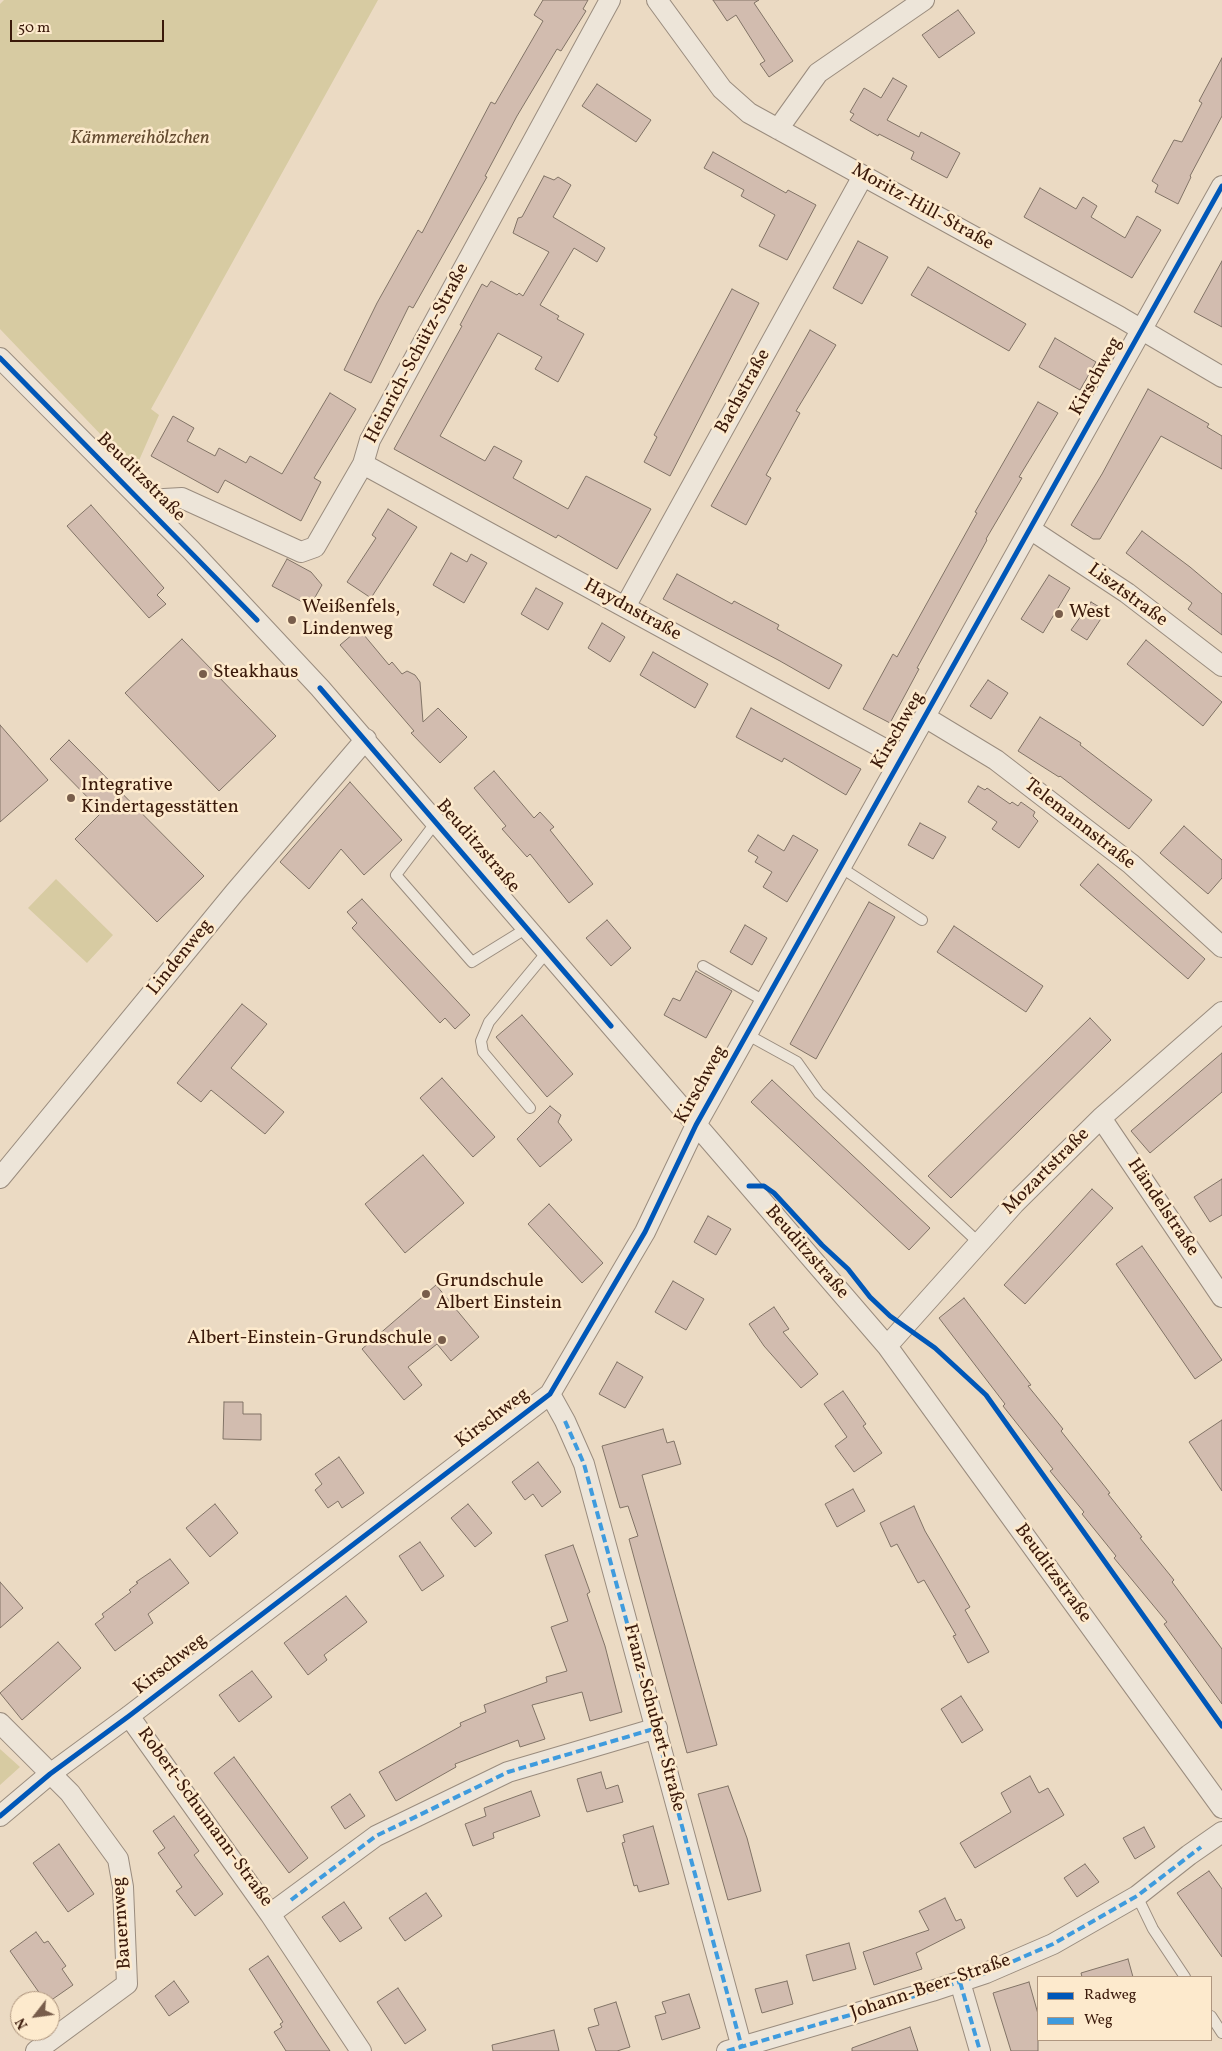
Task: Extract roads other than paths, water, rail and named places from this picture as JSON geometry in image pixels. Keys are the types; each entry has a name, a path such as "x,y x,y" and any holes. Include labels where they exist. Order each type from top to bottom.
{"street":[{"name":"Heinrich-Schütz-Straße","path":"147,506 164,499 182,498 296,550 308,552 315,547 363,464 370,440 610,0"},
{"name":"Moritz-Hill-Straße","path":"657,0 722,89 749,113 1141,329 1222,376"},
{"path":"778,129 818,73 924,0"},
{"name":"Bachstraße","path":"625,607 863,176"},
{"name":"Kirschweg","path":"0,1816 50,1774 129,1716 550,1394 645,1232 696,1125 1222,186"},
{"name":"Beuditzstraße","path":"0,358 147,506 297,662 366,739 887,1346 1222,1808"},
{"name":"Haydnstraße","path":"363,464 901,758"},
{"name":"Lisztstraße","path":"1030,528 1127,593 1222,666"},
{"name":"Telemannstraße","path":"925,717 996,760 1131,864 1222,946"},
{"name":"Lindenweg","path":"0,1178 235,892 366,739"},
{"name":"Mozartstraße","path":"887,1346 978,1242 1014,1204 1101,1118 1222,1012"},
{"name":"Händelstraße","path":"1101,1118 1222,1297"},
{"name":"Franz-Schubert-Straße","path":"550,1394 565,1421 584,1464 657,1728 734,2049"},
{"name":"Robert-Schumann-Straße","path":"129,1716 270,1914 376,1836 508,1772 657,1728"},
{"path":"0,1723 50,1774"},
{"name":"Bauernweg","path":"36,2051 127,1984 123,1887 118,1859 70,1793 50,1774"},
{"name":"Johann-Beer-Straße","path":"734,2049 960,1982 1053,1944 1137,1896 1222,1832"},
{"path":"270,1914 361,2051"},
{"path":"960,1982 980,2051"}],"lane":[{"path":"436,822 396,875 472,962 527,928"},
{"path":"840,868 922,920"},
{"path":"530,1108 483,1052 481,1042 489,1022 547,952"},
{"path":"703,966 766,1002"},
{"path":"748,1035 797,1062 818,1092 978,1242"},
{"path":"1137,1896 1153,1928 1184,1976"},
{"path":"1212,2018 1222,2033"}],"place":[{"name":"West","path":"1059,614"},
{"name":"Weißenfels, Lindenweg","path":"292,620"},
{"name":"Steakhaus","path":"203,674"},
{"name":"Integrative Kindertagesstätten","path":"71,798"},
{"name":"Grundschule Albert Einstein","path":"426,1294"},
{"name":"Albert-Einstein-Grundschule","path":"442,1340"}],"park label":[{"name":"Kämmereihölzchen","path":"140,140"}]}
